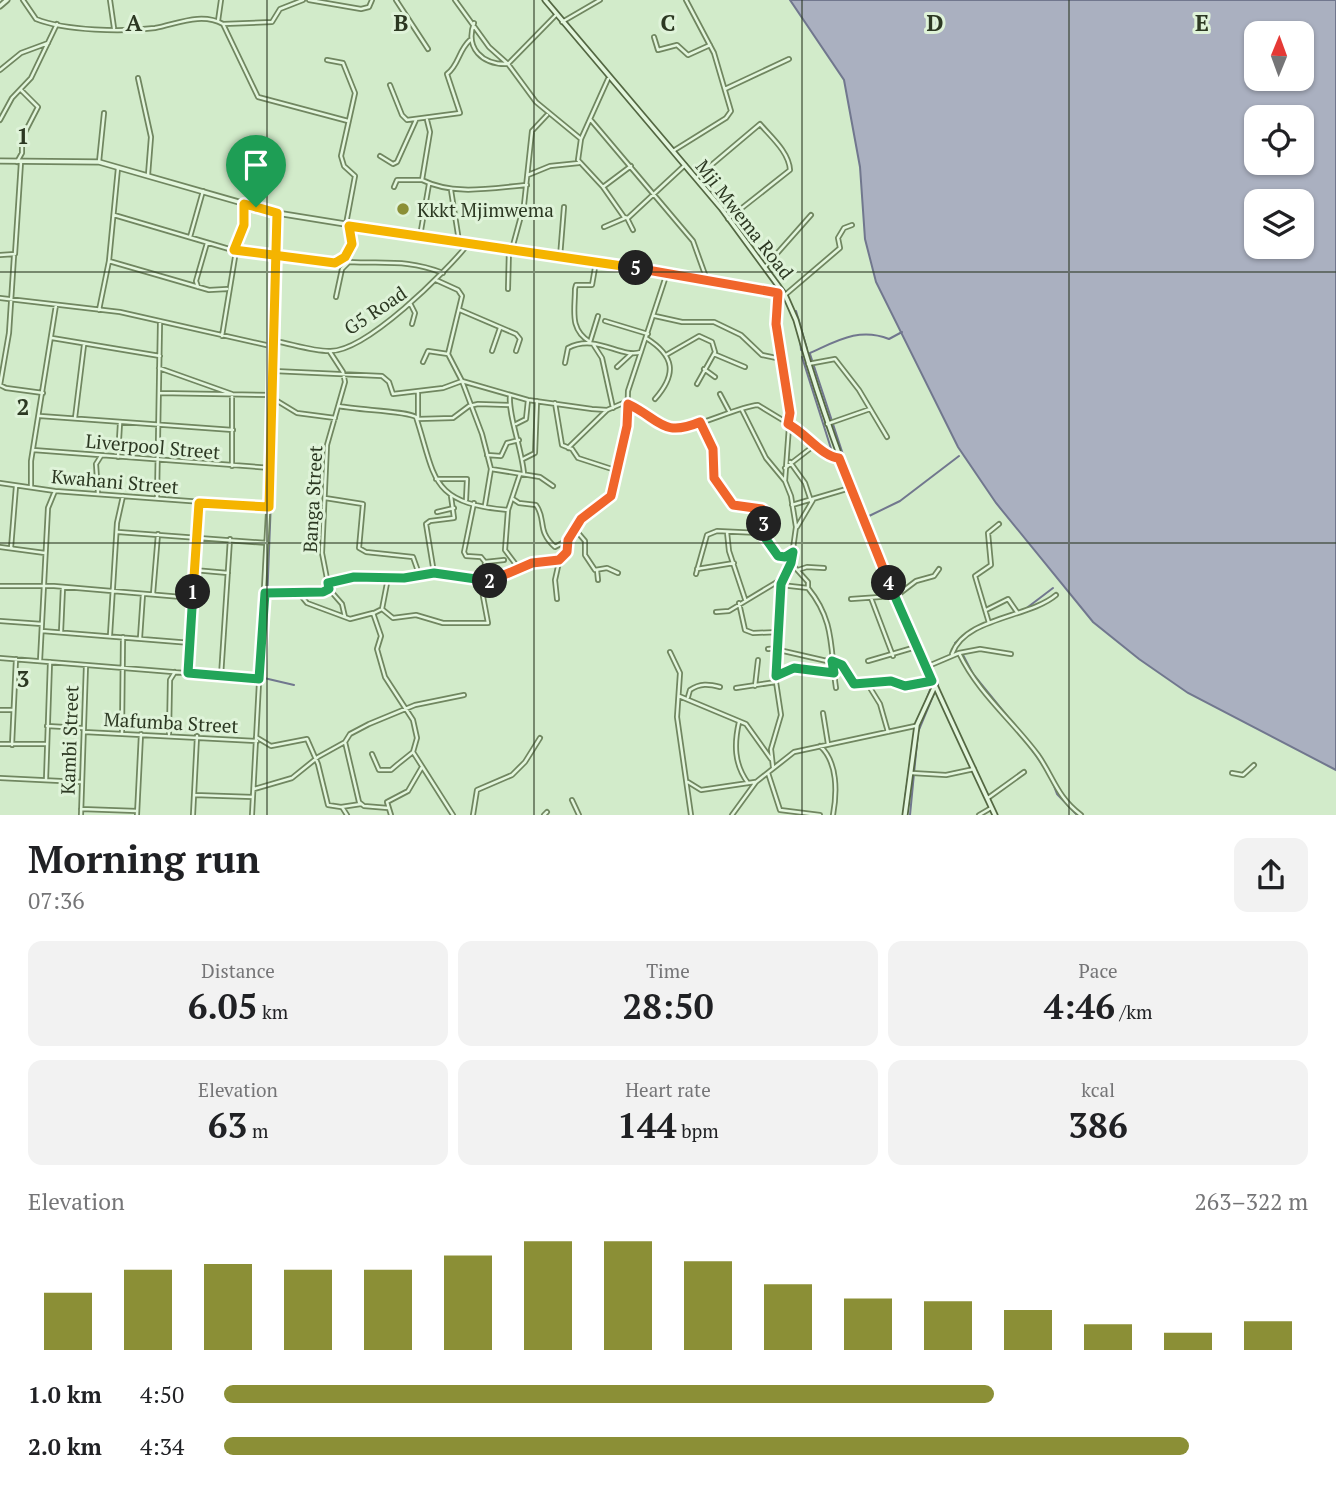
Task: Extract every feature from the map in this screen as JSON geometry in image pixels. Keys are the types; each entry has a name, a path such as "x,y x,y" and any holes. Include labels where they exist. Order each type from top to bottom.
{"main road":[{"path":"0,6 7,0"},
{"name":"Mji Mwema Road","path":"545,0 608,79 696,178 785,295 850,488 934,688 995,815"},
{"path":"0,161 99,162 277,213 667,273 785,295"},
{"path":"905,815 917,725 934,688"}],"street":[{"path":"23,0 32,16 57,24 136,29 197,19 223,24 272,22 280,9 303,0"},
{"path":"110,0 114,28"},
{"path":"218,21 221,0"},
{"path":"309,0 362,9 369,7 372,0"},
{"path":"396,0 428,49"},
{"path":"455,0 489,47 508,64 548,114 581,139"},
{"path":"562,22 600,0"},
{"path":"673,151 729,116 731,111 710,45 686,0"},
{"path":"508,64 556,15"},
{"path":"390,85 404,118 427,120 460,112 447,74 456,67 463,48 470,40 474,23"},
{"path":"0,120 31,78 57,24"},
{"path":"223,24 258,97 348,121"},
{"path":"654,37 658,50 677,45 688,55 710,45"},
{"path":"470,40 489,62 508,64"},
{"path":"0,70 21,53 50,43"},
{"path":"725,89 789,59"},
{"path":"114,215 235,251 338,262 352,244 348,226 355,178 341,156 355,90 346,76 343,63 327,60"},
{"path":"138,78 151,137 148,175"},
{"path":"608,79 581,139 579,163 603,187 633,230"},
{"path":"21,89 38,107 22,138 12,299 0,386 43,393"},
{"path":"99,162 104,113"},
{"path":"508,289 510,249 527,185 532,131 548,114"},
{"path":"590,119 693,241 707,280"},
{"path":"380,156 393,164 397,162 416,120"},
{"path":"422,180 430,132 427,120"},
{"path":"696,178 760,124 778,145 789,162 790,170 728,219"},
{"path":"528,175 550,166 579,163"},
{"path":"604,227 626,218 685,165"},
{"path":"603,187 631,166"},
{"path":"99,310 109,261 118,168"},
{"path":"394,187 397,180 422,180 451,190 527,185"},
{"path":"420,236 429,183"},
{"path":"451,190 459,241"},
{"path":"190,237 203,191"},
{"path":"222,337 235,251 244,225 244,204"},
{"path":"560,257 564,207"},
{"path":"252,815 274,397 277,213"},
{"path":"765,267 811,215"},
{"path":"785,295 840,248 838,238 844,228 852,225"},
{"path":"198,287 196,281 207,243"},
{"name":"G5 Road","path":"275,341 330,352 349,344 410,303 443,273 469,243"},
{"path":"0,255 14,256"},
{"path":"109,261 198,287 228,289"},
{"path":"336,296 342,269 349,262 374,265 401,261 443,273"},
{"path":"596,262 592,285 576,285 575,326 578,335 591,343 602,358 612,408"},
{"path":"557,599 555,580 559,560 567,552 568,540 574,528 611,496 627,426 628,402 667,273"},
{"path":"436,280 461,293 460,310 447,354 462,381 481,428 491,469 485,505"},
{"path":"771,759 781,715 776,676 781,584 791,563 796,527 785,481 790,413 776,324 778,293"},
{"path":"0,298 99,310 275,347"},
{"path":"410,303 415,313 412,324"},
{"path":"31,487 33,450 56,305"},
{"path":"460,310 520,338 516,351"},
{"path":"591,343 598,316"},
{"path":"655,316 682,322 714,322 741,335 762,355 781,359"},
{"path":"606,321 647,336 666,355 670,379 655,399"},
{"path":"157,498 160,322"},
{"path":"492,351 500,328"},
{"path":"666,355 699,336 712,342 714,354 697,384"},
{"path":"52,338 160,356"},
{"path":"565,363 568,348 591,343 610,345 631,354"},
{"path":"75,418 84,345"},
{"path":"423,362 428,351 447,354"},
{"path":"330,352 343,372"},
{"path":"617,367 631,354 641,352"},
{"path":"714,354 745,367"},
{"path":"808,364 835,359 887,437"},
{"path":"159,368 232,394"},
{"path":"704,369 715,377"},
{"path":"274,371 343,372 382,376 389,382 393,394 418,393 462,381 528,400 607,410"},
{"name":"Banga Street","path":"329,589 322,553 327,445 345,382 343,372"},
{"path":"159,393 274,397 297,414 335,418"},
{"path":"418,393 418,419 429,468 436,479 452,496 508,510"},
{"path":"232,394 232,466"},
{"path":"720,394 729,411"},
{"path":"510,396 509,405 523,459 522,474 508,510 505,550 520,570"},
{"path":"516,424 526,419 528,400"},
{"path":"523,459 535,453 537,401"},
{"path":"568,448 607,410 628,402"},
{"path":"628,402 667,429 681,430 729,411 758,405 817,444 826,455 839,458"},
{"path":"555,403 561,442 573,450 578,458 617,471"},
{"path":"339,406 384,413 408,412 418,419 453,418 470,406 509,405"},
{"path":"741,408 766,457 785,481"},
{"path":"827,424 870,410"},
{"path":"40,416 233,430"},
{"path":"700,422 713,449 716,483 733,505 764,510 766,515 761,532"},
{"path":"118,457 120,423"},
{"path":"487,456 501,456 507,443 519,440"},
{"path":"573,450 576,440"},
{"path":"785,468 817,444"},
{"name":"Liverpool Street","path":"33,450 271,468"},
{"path":"98,494 96,464 100,456"},
{"path":"790,462 805,483 812,501 803,520 796,527"},
{"path":"491,469 546,480 553,486"},
{"path":"436,479 467,479 466,500"},
{"name":"Kwahani Street","path":"0,483 55,491 269,507"},
{"path":"11,548 16,486"},
{"path":"792,505 850,488"},
{"path":"40,661 48,508 55,491"},
{"path":"115,495 119,504"},
{"path":"110,636 119,504 123,496"},
{"path":"434,573 427,523 454,518 452,496"},
{"path":"325,498 363,504 359,548 366,552 413,557 419,574"},
{"path":"513,499 519,503 533,503 539,509 543,533 553,547 568,540"},
{"path":"188,673 199,503"},
{"path":"382,609 393,618 416,615 439,623 486,623 485,562 481,557 466,556 464,552 474,503"},
{"path":"437,512 454,508"},
{"path":"989,623 975,576 991,565 988,533 999,524"},
{"path":"574,528 585,541 588,561 597,570 598,580"},
{"path":"696,574 706,535 717,531 761,532"},
{"path":"118,532 267,543"},
{"path":"727,532 733,564 746,599"},
{"path":"761,532 778,556 785,557 793,552"},
{"path":"153,594 158,534"},
{"path":"221,676 230,539"},
{"path":"0,547 47,553"},
{"path":"485,562 504,560"},
{"path":"328,583 354,577 410,578 434,573 484,582 536,562 559,560"},
{"path":"791,563 808,582 808,588 827,613 836,688"},
{"path":"697,569 733,564"},
{"path":"798,570 807,566 824,568"},
{"path":"597,570 611,569 618,573"},
{"path":"852,599 894,596 916,580 934,576 939,569"},
{"path":"194,570 228,573"},
{"path":"382,609 388,578"},
{"path":"716,612 729,611 782,579"},
{"path":"781,584 808,588"},
{"path":"0,586 64,587 193,598"},
{"path":"61,632 64,587"},
{"path":"265,593 323,592 329,589 342,604 345,617"},
{"path":"298,592 311,605 352,619 382,609"},
{"path":"140,638 143,594"},
{"path":"952,654 964,637 989,623 1029,611 1056,595"},
{"path":"871,598 893,656"},
{"path":"986,610 1008,599 1017,613"},
{"path":"739,603 746,631 780,632"},
{"path":"372,754 382,772 391,770 413,752 417,738 415,723 385,677 377,649 381,636 373,613"},
{"path":"0,621 42,624"},
{"path":"42,631 191,643"},
{"path":"122,733 125,667 123,637"},
{"path":"868,661 893,656 916,647"},
{"path":"768,649 779,649 842,665 854,684 891,681 905,686 932,681"},
{"path":"926,667 952,654 979,649 1011,654"},
{"path":"670,652 680,673 677,717 691,815"},
{"path":"959,653 980,688 1037,754 1060,797 1081,815"},
{"path":"0,658 259,679"},
{"path":"12,745 16,659"},
{"path":"755,686 758,660"},
{"path":"46,780 50,662"},
{"name":"Kambi Street","path":"81,815 86,666"},
{"path":"777,669 794,668 834,673"},
{"path":"776,676 794,668"},
{"path":"169,735 170,680 175,672"},
{"path":"736,688 776,681"},
{"path":"867,683 880,704 888,732"},
{"path":"688,698 690,690 697,687 709,684 720,687"},
{"path":"254,789 292,778 316,759 345,742 356,730 404,709 464,695"},
{"path":"679,696 746,724 774,767"},
{"path":"0,710 13,710"},
{"path":"823,713 828,744"},
{"path":"738,722 735,751 740,771 748,783"},
{"path":"732,815 755,782 794,752 917,725"},
{"name":"Mafumba Street","path":"47,726 122,733 257,739 271,746 307,739 316,759"},
{"path":"81,809 137,813 141,734"},
{"path":"193,815 197,736"},
{"path":"473,815 477,790 512,775 526,762 540,738"},
{"path":"345,742 361,804"},
{"path":"0,744 47,744"},
{"path":"820,746 829,755 832,767 833,815"},
{"path":"413,752 453,815"},
{"path":"316,759 328,805 342,807 361,804 388,808"},
{"path":"1232,773 1243,775 1254,765"},
{"path":"391,815 388,800 408,791 422,767"},
{"path":"909,773 946,775 974,769"},
{"path":"988,798 1024,772"},
{"path":"768,773 780,810 820,815"},
{"path":"0,778 82,782"},
{"path":"688,782 701,790 755,782"},
{"path":"194,795 253,797"},
{"path":"572,800 579,815"},
{"path":"342,807 347,815"},
{"path":"979,815 992,807"}],"water":[{"path":"790,0 1336,0 1336,770 1188,693 1139,659 1093,622 996,503 958,447 876,282 865,239 860,167 844,80"}],"waterway":[{"path":"796,311 807,349"},
{"path":"810,353 848,337 868,334 889,339 902,332"},
{"path":"800,337 801,350"},
{"path":"277,347 264,678 294,685"},
{"path":"810,354 852,482 938,685"},
{"path":"802,357 834,458 932,685 921,713"},
{"path":"867,517 900,501 959,456"},
{"path":"988,622 1024,610 1053,588"},
{"path":"955,643 971,631"},
{"path":"962,653 973,674 1012,722"},
{"path":"910,815 918,732 935,691"},
{"path":"905,799 914,735"},
{"path":"1029,746 1042,764"},
{"path":"1052,781 1057,794 1077,815"}],"place":[{"name":"Kkkt Mjimwema","path":"403,209"}],"route":[{"path":"256,207 244,204 244,225 234,250 276,255 298,260 335,263 345,257 352,244 349,226 364,227 667,273 778,293 776,324 790,413 788,424 804,433 829,457 839,458 878,559 932,681 905,686 895,681 854,684 842,665 832,661 834,673 794,668 776,676 781,584 793,552 785,557 778,556 771,541 761,532 766,515 764,510 733,505 726,492 716,483 712,445 700,422 681,430 667,429 628,404 627,426 611,496 581,519 568,540 567,552 556,562 532,563 506,576 484,582 434,573 410,578 354,577 328,583 329,589 323,592 265,593 259,679 188,673 199,503 269,507 274,399 274,371 275,347 276,255 277,213 256,207"}]}
